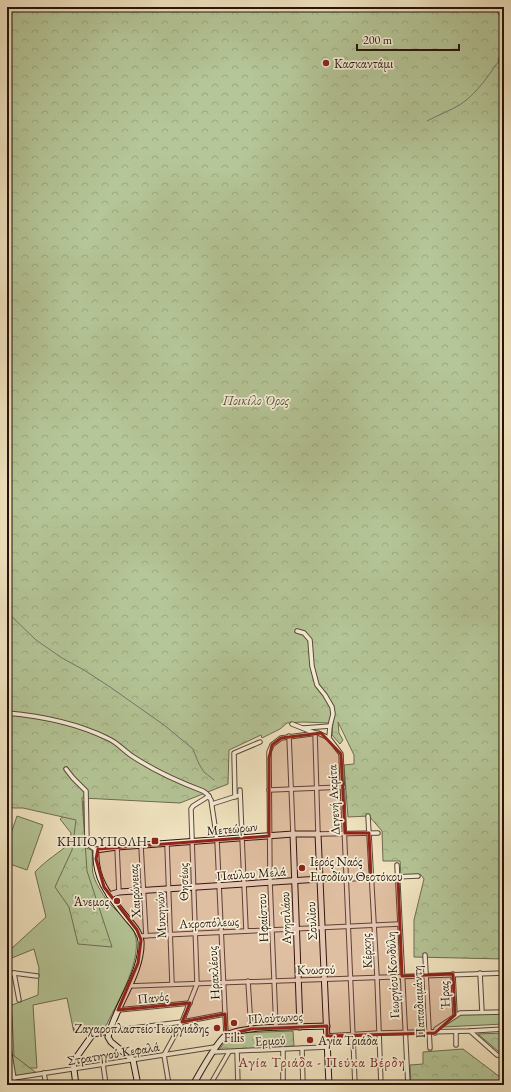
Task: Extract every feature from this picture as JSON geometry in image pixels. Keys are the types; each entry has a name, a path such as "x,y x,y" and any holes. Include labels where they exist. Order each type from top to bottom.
{"street":[{"path":"289,736 321,733 329,738 333,714 332,708 325,695 317,685 312,666 310,640 304,633 297,631"},
{"path":"7,713 57,720 104,736 132,756 203,791 209,796"},
{"path":"292,724 315,733"},
{"path":"303,728 330,726"},
{"name":"Σουλίου","path":"315,733 329,1085"},
{"name":"Ηφαίστου","path":"276,1028 270,882 268,758 272,745 282,738 289,736"},
{"name":"Αγησιλάου","path":"289,736 300,1027"},
{"name":"Διγενή Ακρίτα","path":"329,738 341,754 345,833 347,926 351,978 355,1085"},
{"path":"235,797 234,754 260,742"},
{"path":"66,768 86,791 87,841 96,850 96,859 100,879 109,895 143,936 140,954 129,986 109,1031 108,1037 110,1041 133,1060 138,1085"},
{"path":"269,790 343,787"},
{"path":"240,790 246,930"},
{"path":"212,804 240,795"},
{"name":"Ηρακλέους","path":"209,796 214,814 217,840 226,1035"},
{"name":"Θησέως","path":"164,1055 182,1022 197,984 191,807 209,796"},
{"name":"Κέρκης","path":"368,816 377,977 381,1085"},
{"name":"Μετεώρων","path":"96,850 116,847 293,834 378,833"},
{"name":"Μυκηνών","path":"167,844 172,984"},
{"name":"Χαιρώνειας","path":"141,846 144,891 143,936"},
{"path":"116,847 119,892"},
{"name":"Γεωργίου Κονδύλη","path":"397,865 408,1085"},
{"name":"Παύλου Μελά","path":"109,895 119,892 270,882 418,876"},
{"name":"Ακροπόλεως","path":"143,936 399,924"},
{"name":"Παπαδιαμάντη","path":"425,956 430,1048"},
{"path":"7,975 14,973 37,976"},
{"path":"14,973 19,1000"},
{"path":"480,973 482,1012"},
{"name":"Κνωσού","path":"129,986 504,973"},
{"name":"Ήρας","path":"453,974 455,1015"},
{"path":"248,982 251,1029"},
{"name":"Πανός","path":"118,1010 190,1003"},
{"path":"435,1033 436,1029 460,1013 504,1012"},
{"path":"76,1028 93,1034 182,1022 225,1014"},
{"name":"Πλούτωνος","path":"226,1035 234,1031 251,1029 326,1026"},
{"path":"7,1028 7,1042 15,1085"},
{"path":"327,1036 379,1033 470,1032 504,1029"},
{"path":"456,1032 456,1046"},
{"path":"470,1032 497,1055 504,1056"},
{"path":"76,1085 73,1062 93,1034"},
{"path":"192,1085 216,1047 226,1035"},
{"name":"Στρατηγού Κεφαλά","path":"14,1078 216,1047"},
{"name":"Ερμού","path":"213,1052 327,1047"},
{"path":"302,1048 303,1085"},
{"path":"283,1049 283,1085"},
{"path":"237,1051 238,1085"},
{"path":"210,1085 229,1052"},
{"path":"164,1055 169,1085"},
{"path":"103,1064 106,1085"},
{"path":"44,1073 46,1085"},
{"path":"7,1079 14,1078"}],"highlighted area":[{"path":"321,733 341,754 345,833 369,833 371,879 398,877 402,976 453,974 455,1015 435,1033 327,1036 327,1026 251,1029 226,1035 225,1014 182,1022 190,1003 118,1010 138,963 141,940 137,930 104,887 96,859 98,849 269,836 269,758 272,745 281,738"}],"green space":[{"name":"Ποικίλο Όρος","path":"7,7 495,7 504,24 504,50 498,59 504,81 504,959 414,957 414,920 424,879 421,875 401,876 400,861 383,861 382,831 369,816 348,817 344,765 354,764 354,755 338,722 339,733 343,740 340,744 332,735 333,721 329,723 287,723 280,729 262,738 261,735 229,750 228,784 180,803 82,798 87,871 112,947 78,944 69,907 55,887 72,850 76,820 23,808 7,807"},
{"path":"84,801 83,847 92,850 93,874 101,891 110,904 132,928 136,938 134,961 126,985 104,1030 74,1033 67,998 33,1005 37,1068 29,1068 14,1057 12,1015 7,1010 7,1007 38,995 39,968 34,949 7,960 7,943 11,949 46,917 35,872 70,843 71,833 60,819"},
{"path":"17,816 43,825 27,870 7,863 7,845"},
{"path":"504,1013 504,1024 443,1027 460,1014"},
{"path":"293,1031 294,1046 218,1051 228,1038 238,1033"},
{"path":"504,1033 504,1056 478,1034"},
{"path":"463,1049 504,1080 504,1085 411,1085 410,1065 423,1064 423,1052"},
{"path":"9,1052 38,1074 14,1078"}],"waterway":[{"path":"427,121 461,104 473,94 504,54"},
{"path":"7,612 36,640 62,658 110,687 164,725 193,749 204,772 214,780"}],"place":[{"name":"Κασκαντάμι","path":"326,63"},
{"name":"ΚΗΠΟΥΠΟΛΗ","path":"155,841"},
{"name":"Ιερός Ναός Εισοδίων Θεοτόκου","path":"302,868"},
{"name":"Άνεμος","path":"117,901"},
{"name":"Filis","path":"234,1023"},
{"name":"Ζαχαροπλαστείο Γεωργιάδης","path":"217,1028"},
{"name":"Αγία Τριάδα","path":"310,1040"}],"district":[{"name":"Αγία Τριάδα - Πεύκα Βέρδη","path":"322,1062"}]}
